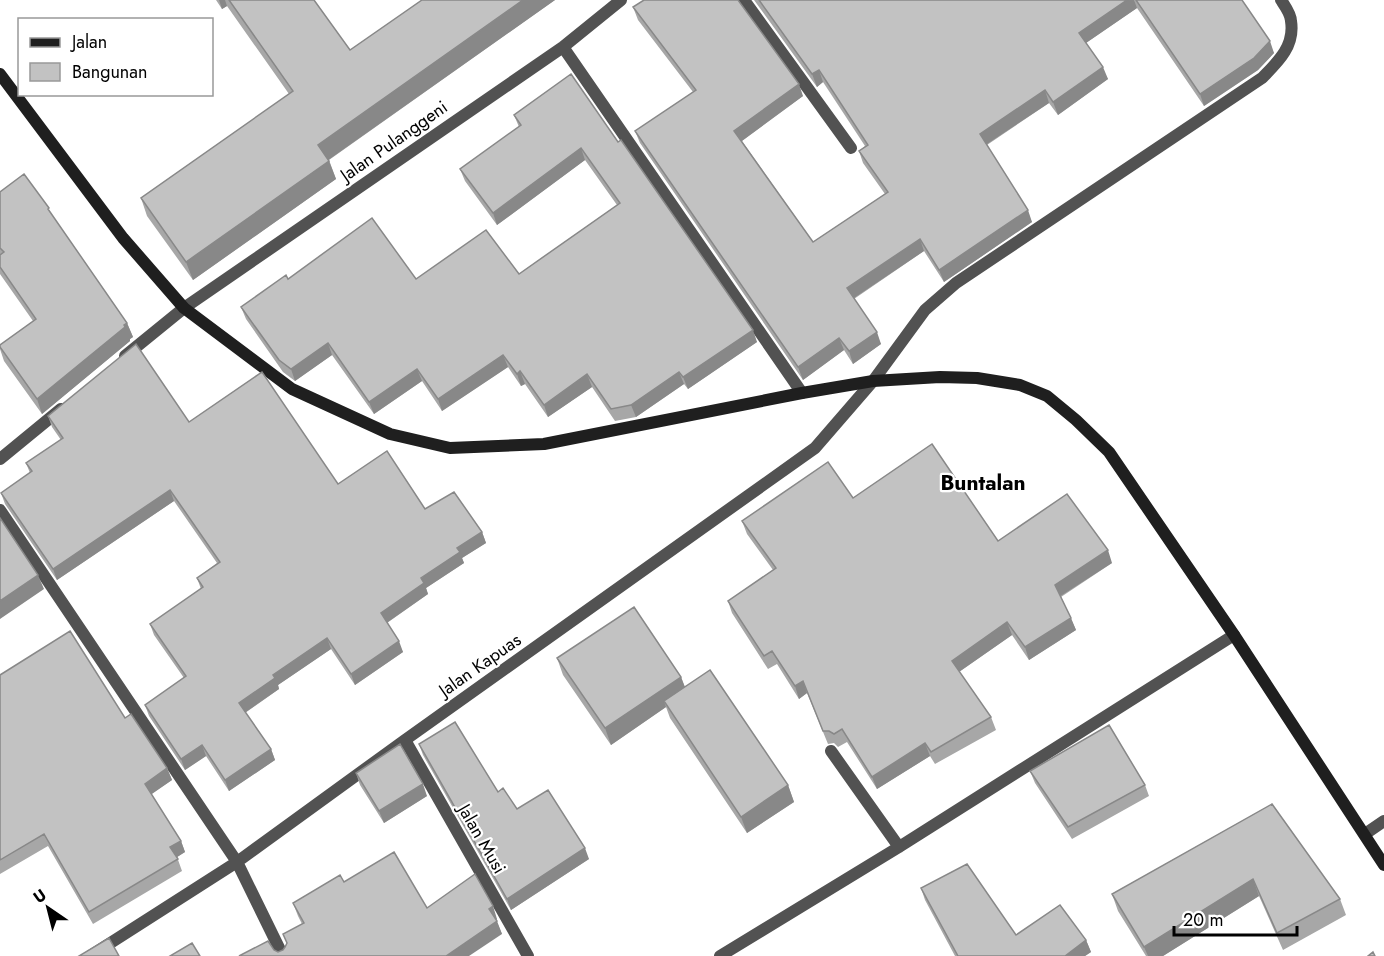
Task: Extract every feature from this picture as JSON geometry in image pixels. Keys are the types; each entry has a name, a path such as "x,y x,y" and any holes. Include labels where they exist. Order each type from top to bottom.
{"main road":[{"path":"0,74 123,238 184,308 292,389 390,434 450,448 544,444 802,393 873,381 940,377 977,378 1020,385 1047,396 1109,452 1234,635 1384,865"}],"street":[{"name":"Jalan Pulanggeni","path":"120,361 184,308 563,47 621,0"},
{"path":"744,0 851,148"},
{"name":"Jalan Kapuas","path":"90,956 237,862 815,448 873,381 925,310 956,283 1262,78 1282,58 1291,39 1292,20 1281,0"},
{"path":"563,47 802,393"},
{"path":"0,459 74,399"},
{"path":"0,510 237,862 283,956"},
{"path":"720,956 1234,635"},
{"name":"Jalan Musi","path":"405,740 528,956"},
{"path":"831,751 899,846"},
{"path":"1365,834 1384,821"}],"building":[{"path":"229,0 314,0 350,50 422,0 523,0 318,145 329,161 186,262 141,198 293,91"},
{"path":"644,0 738,0 799,84 734,131 813,242 888,192 859,151 868,145 819,70 812,74 759,0 1127,0 1079,33 1103,67 1053,102 1045,90 980,134 1028,210 939,270 920,239 847,288 877,332 849,351 839,338 798,367 635,131 696,90 633,7"},
{"path":"1136,0 1242,0 1270,41 1254,58 1200,94"},
{"path":"571,74 618,142 621,140 753,330 683,377 679,372 631,405 611,409 587,374 544,405 520,371 517,374 503,355 438,399 417,369 369,402 328,343 291,369 279,360 241,307 286,275 288,279 372,218 416,279 486,230 519,274 620,203 581,148 493,213 460,169 521,125 514,115"},
{"path":"24,174 127,323 37,399 0,347 36,319 0,267 0,255 4,252 0,248 0,192"},
{"path":"136,344 189,422 262,372 338,484 387,451 425,509 454,492 482,532 457,548 460,552 421,578 424,583 381,613 399,641 351,674 327,638 273,675 275,678 239,703 271,749 225,780 202,745 181,759 145,705 186,676 150,624 203,587 197,578 220,562 170,490 53,569 1,493 32,471 26,463 63,438 48,416"},
{"path":"932,444 998,541 1067,494 1108,550 1055,585 1071,618 1025,647 1007,622 952,661 991,717 931,752 925,743 872,777 842,729 834,734 823,731 803,681 795,686 772,651 764,656 728,601 776,568 742,521 828,462 853,498"},
{"path":"0,518 38,575 0,601"},
{"path":"634,607 681,677 605,728 557,658"},
{"path":"70,631 125,718 131,714 167,768 145,784 181,841 170,847 178,859 89,912 44,834 0,860 0,675"},
{"path":"710,670 788,785 741,817 664,701"},
{"path":"455,722 498,792 503,788 517,809 548,790 585,848 507,899 419,744"},
{"path":"1109,725 1145,785 1068,827 1030,771"},
{"path":"400,744 423,784 379,811 356,773"},
{"path":"1272,804 1340,899 1277,933 1253,879 1144,947 1112,894"},
{"path":"394,852 427,908 475,874 493,906 489,909 497,921 446,956 239,956 268,941 274,950 278,952 283,950 287,943 283,934 304,923 293,903 340,875 344,882"},
{"path":"967,864 1016,935 1060,905 1086,940 1065,956 958,956 921,888"},
{"path":"109,938 119,956 79,956"},
{"path":"192,943 200,956 170,956"}],"district":[{"name":"Buntalan","path":"983,483"}]}
